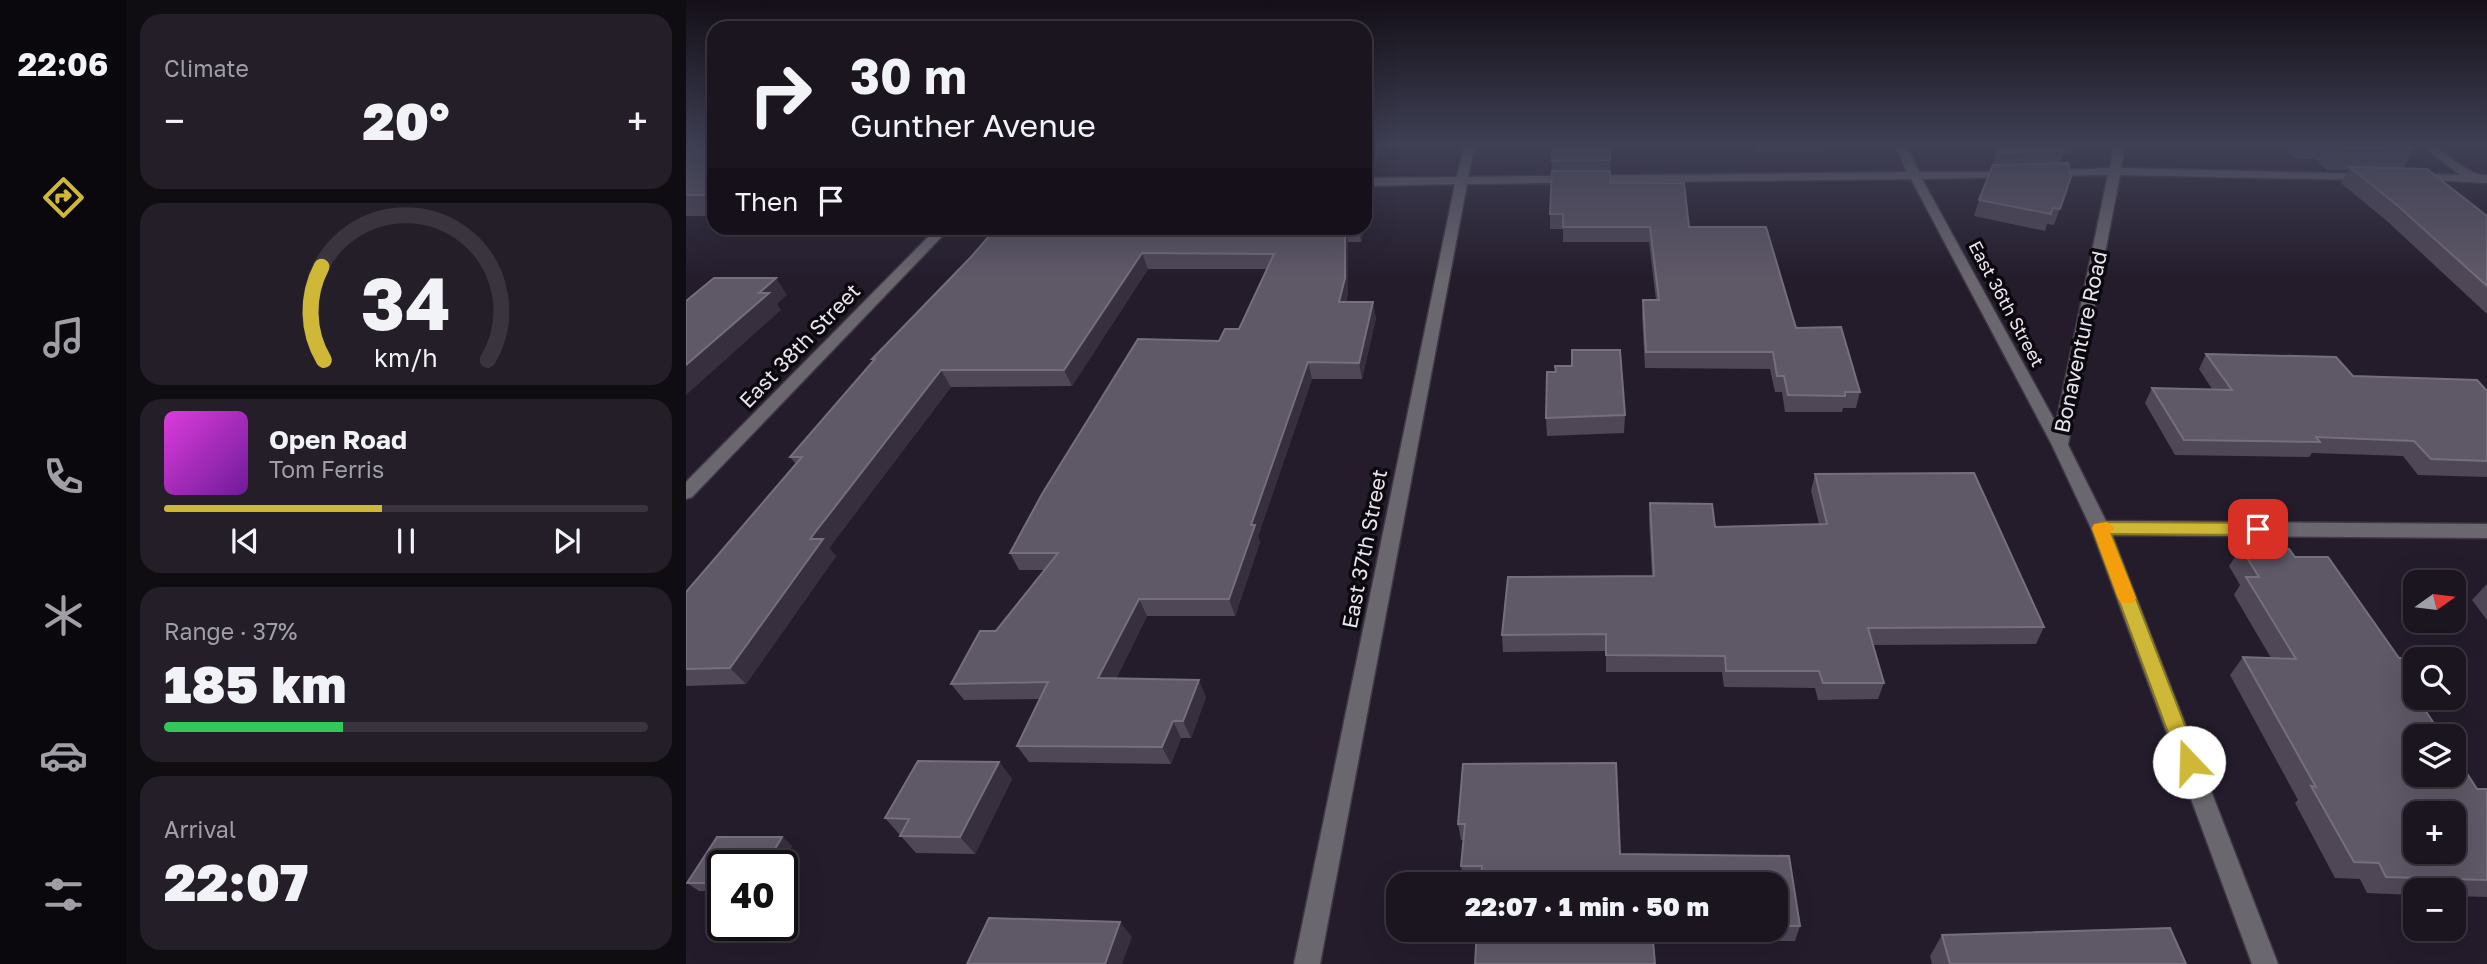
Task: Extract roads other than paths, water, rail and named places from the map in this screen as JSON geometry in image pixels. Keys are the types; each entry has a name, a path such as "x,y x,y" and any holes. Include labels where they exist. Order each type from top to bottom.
{"street":[{"name":"East 37th Street","path":"1307,964 1459,189"},
{"name":"East 36th Street","path":"1922,189 2060,445"},
{"name":"Bonaventure Road","path":"2111,189 2060,445 2100,528 2265,964"},
{"name":"East 38th Street","path":"686,493 937,235"},
{"path":"2100,528 2487,531"}]}
